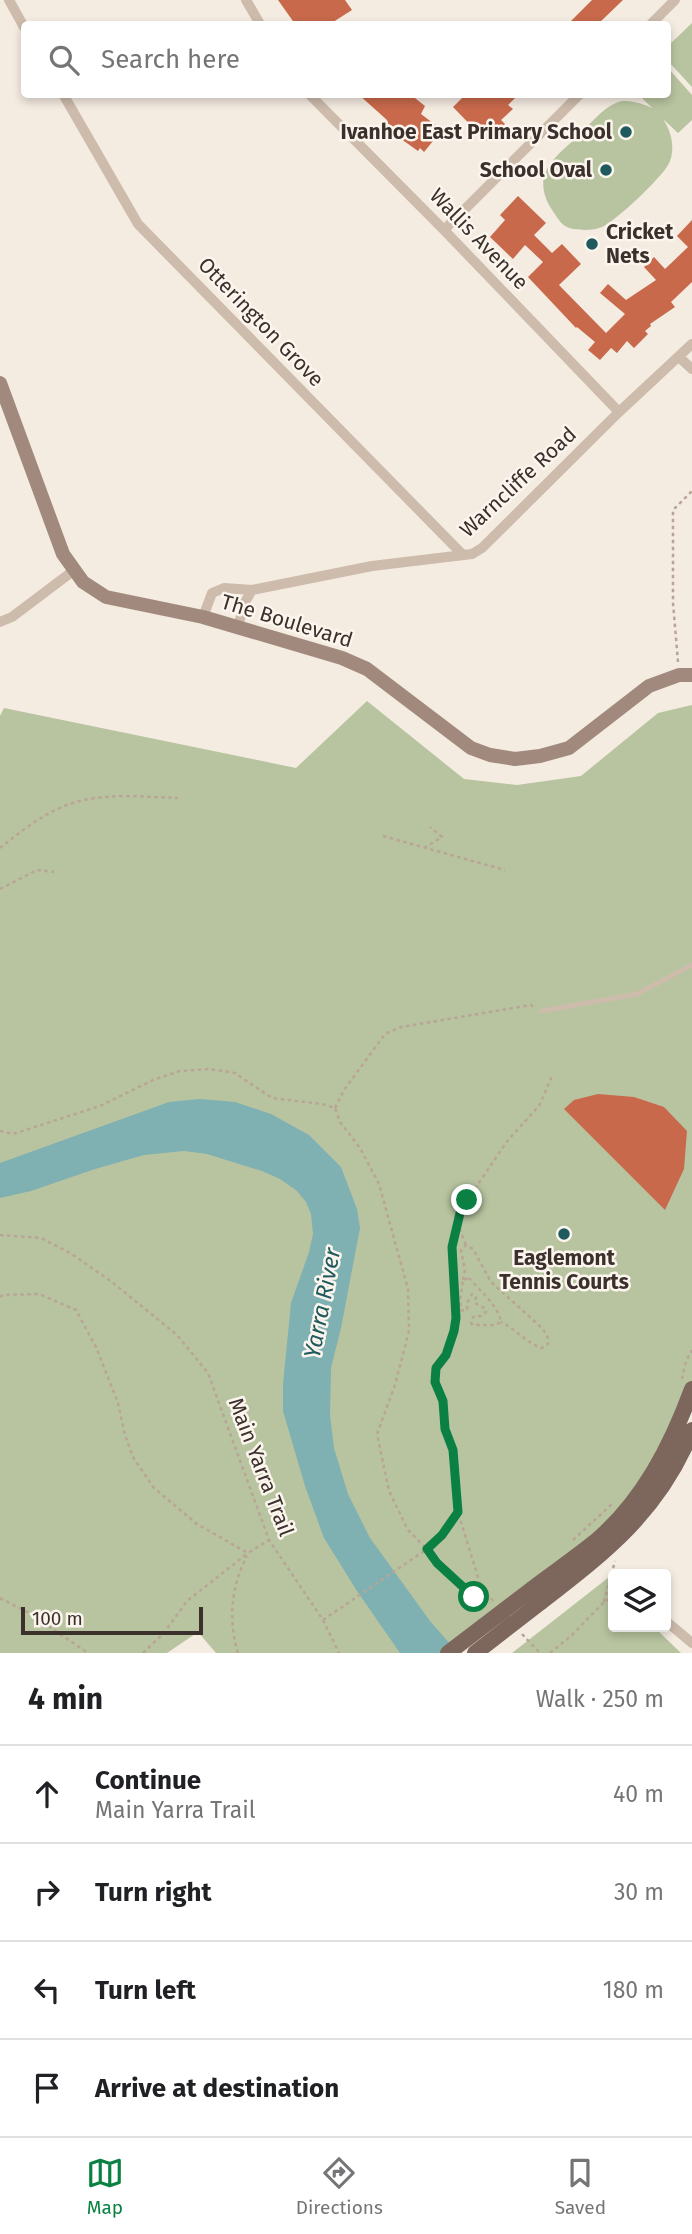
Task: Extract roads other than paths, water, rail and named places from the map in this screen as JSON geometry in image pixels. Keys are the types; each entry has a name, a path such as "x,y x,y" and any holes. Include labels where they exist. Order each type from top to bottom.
{"main road":[{"path":"475,1653 631,1505 664,1457 679,1425 686,1386"},
{"path":"448,1653 599,1558 642,1515 664,1486 692,1430"}],"street":[{"path":"9,0 21,22"},
{"path":"246,0 258,21"},
{"path":"654,21 675,0"},
{"name":"Otterington Grove","path":"65,98 138,224 462,554"},
{"name":"Wallis Avenue","path":"313,98 619,412"},
{"path":"444,230 576,98"},
{"name":"Warncliffe Road","path":"203,617 212,593 224,589 252,590 372,566 472,554 482,548 692,344"},
{"path":"679,357 692,369"},
{"name":"The Boulevard","path":"0,383 63,554 83,582 106,597 238,626 342,658 367,668 471,748 490,755 515,759 569,748 649,686 686,675"},
{"path":"0,622 12,617 73,571"},
{"path":"238,626 245,601 252,590"},
{"path":"671,1625 692,1643"}],"lane":[{"path":"542,1011 637,994 692,965"}],"water":[{"name":"Yarra River","path":"200,1099 235,1102 271,1114 309,1135 341,1167 357,1209 360,1228 331,1368 330,1415 334,1448 348,1494 370,1538 430,1621 458,1653 400,1653 324,1538 305,1486 283,1411 291,1303 313,1234 311,1214 297,1191 262,1171 207,1154 184,1151 144,1155 31,1191 0,1198 0,1163 169,1102"}],"place":[{"name":"Ivanhoe East Primary School","path":"626,132"},
{"name":"School Oval","path":"606,170"},
{"name":"Cricket Nets","path":"592,244"},
{"name":"Eaglemont Tennis Courts","path":"564,1234"}]}
